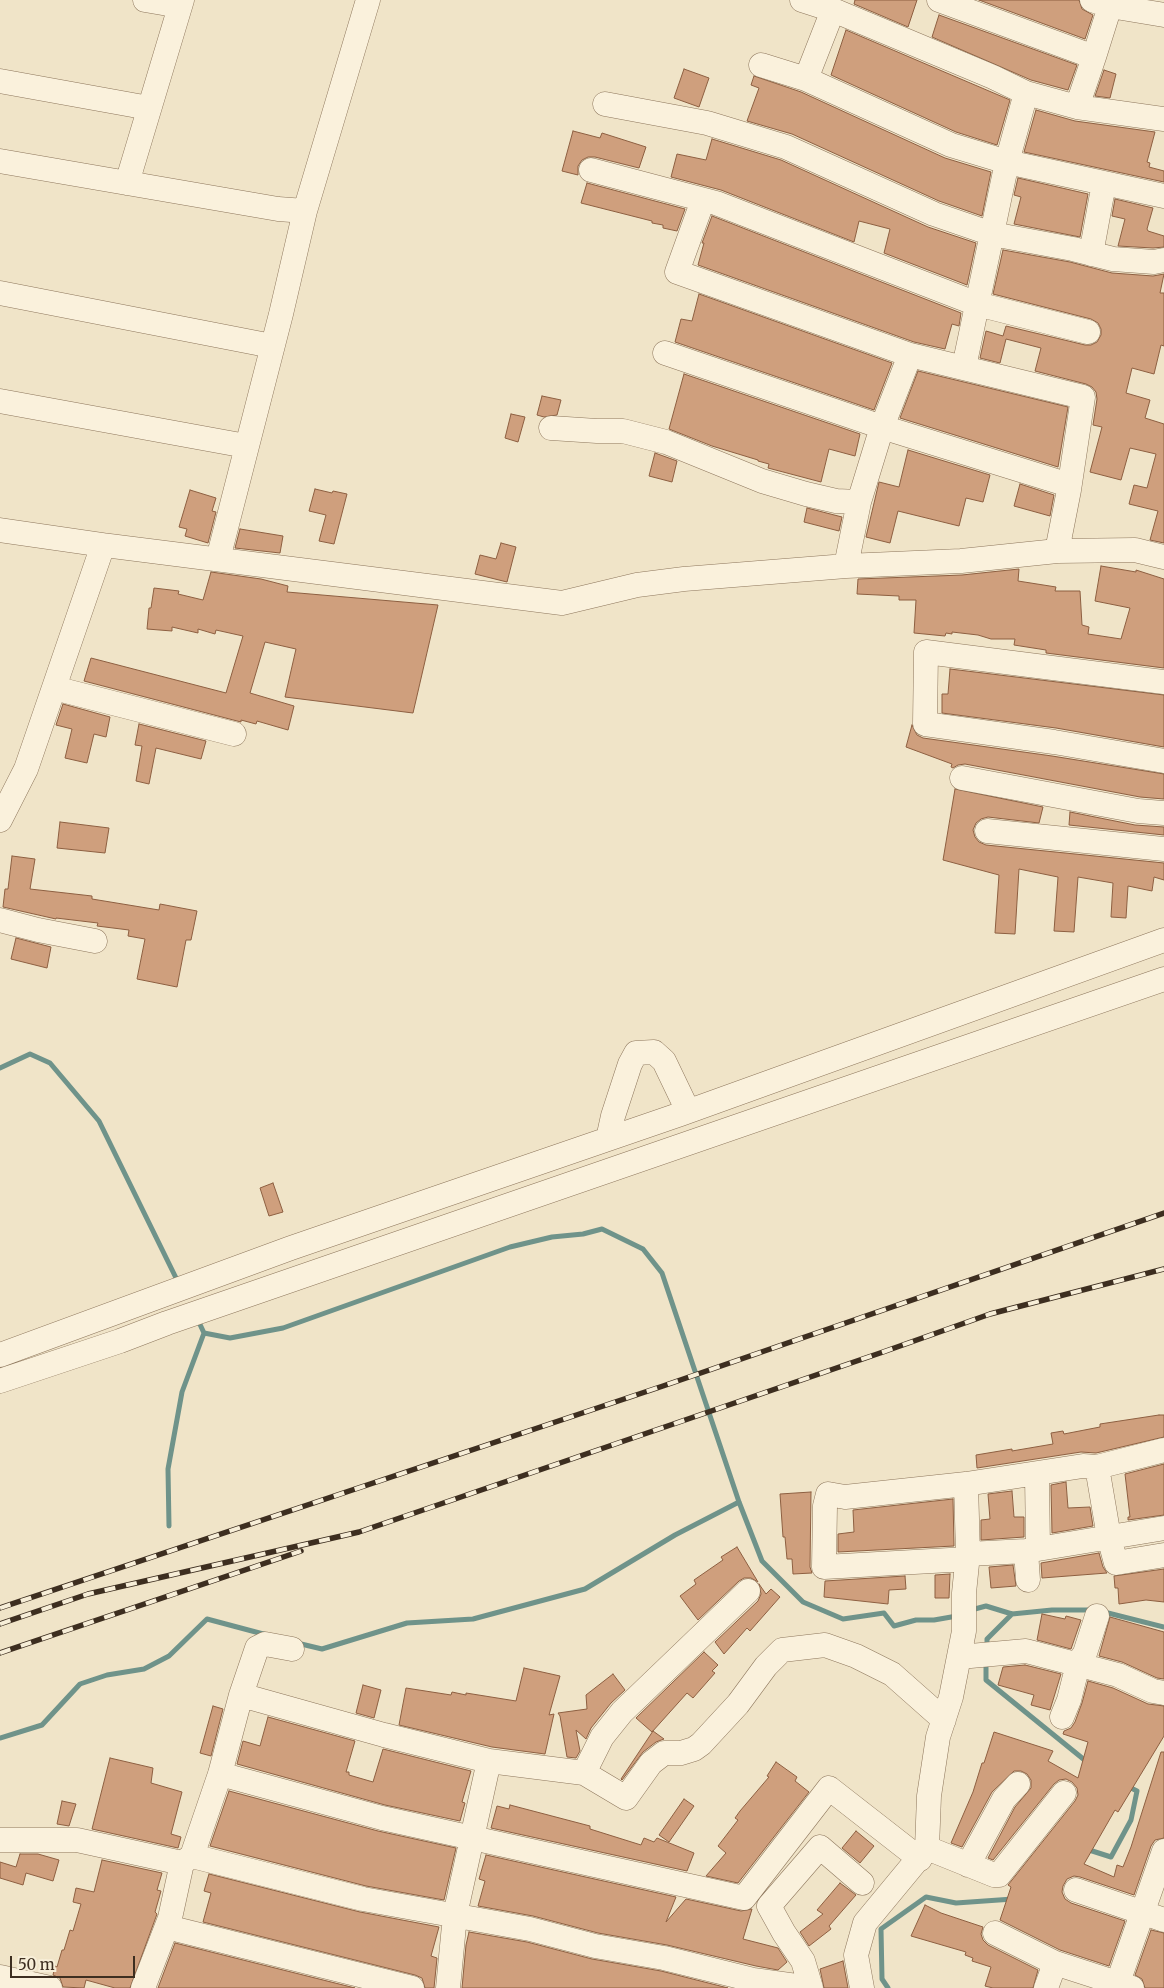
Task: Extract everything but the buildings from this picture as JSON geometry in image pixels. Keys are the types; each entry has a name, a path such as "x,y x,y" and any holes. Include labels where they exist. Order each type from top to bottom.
{"street":[{"path":"127,183 181,3 145,0"},
{"path":"218,559 305,210 368,0"},
{"path":"802,0 833,10 993,77 1026,94 1077,107 1164,119"},
{"path":"939,0 1094,57"},
{"path":"1077,107 1094,57 1098,2 1164,15"},
{"path":"806,79 833,10"},
{"path":"761,65 806,79 950,145 1007,162 1164,196"},
{"path":"0,81 149,108"},
{"path":"964,367 1007,162 1026,94"},
{"path":"605,104 708,123 786,147 934,214 992,234 1113,259 1154,262 1164,260"},
{"path":"0,161 278,209 305,210"},
{"path":"591,170 716,203 977,304 1088,332"},
{"path":"1091,254 1104,183"},
{"path":"703,200 677,272 910,355 1083,397 1057,551"},
{"path":"0,293 272,346"},
{"path":"665,354 882,427 1069,484"},
{"path":"846,566 859,502 882,427 910,355"},
{"path":"0,401 246,446"},
{"path":"551,428 597,432 623,431 666,442 771,484 836,501 859,502"},
{"path":"0,530 103,545 562,603 656,582 846,566 961,560 1057,551 1135,550 1164,557"},
{"path":"0,820 26,769 103,545"},
{"path":"1164,682 926,652 925,724 1054,742 1164,761"},
{"path":"54,688 234,734"},
{"path":"962,778 1138,811 1164,813"},
{"path":"987,831 1164,849"},
{"path":"0,920 38,930 95,940"},
{"path":"0,1355 291,1248 688,1111 1164,940"},
{"path":"0,1381 1164,979"},
{"path":"608,1139 613,1116 630,1064 636,1053 654,1052 664,1061 688,1111"},
{"path":"1164,1450 1097,1467 1083,1466 966,1484 845,1497 828,1494 825,1506 824,1567 968,1557 1032,1550 1164,1528"},
{"path":"1097,1467 1109,1537 1116,1563 1164,1556"},
{"path":"1028,1580 1037,1474"},
{"path":"862,1988 856,1955 865,1923 923,1853 938,1737 951,1697 964,1631 964,1593 968,1557 966,1484"},
{"path":"584,1774 602,1737 622,1712 748,1591"},
{"path":"1062,1716 1069,1700 1078,1664 1085,1653 1098,1616"},
{"path":"143,1988 166,1927 187,1859 220,1774 241,1695 257,1648 265,1644 292,1649"},
{"path":"241,1695 384,1735 489,1761 584,1774 626,1798 651,1763 664,1753 681,1752 701,1744 738,1704 766,1666 782,1650 825,1645 856,1656 892,1674 944,1720"},
{"path":"959,1657 1026,1651 1118,1675 1153,1691 1164,1693"},
{"path":"448,1988 455,1915 489,1761"},
{"path":"220,1774 382,1818 604,1865 744,1898 829,1788 923,1853 968,1865 994,1875 998,1874 1064,1793"},
{"path":"968,1865 1004,1799 1018,1784"},
{"path":"0,1840 77,1840 187,1859 363,1899 530,1929 595,1946 664,1958 753,1980 811,1988 803,1961 784,1934 769,1906 820,1847 862,1883"},
{"path":"995,1933 1055,1963 1122,1986 1153,1916 1164,1851"},
{"path":"1076,1890 1153,1916"},
{"path":"166,1927 412,1988"},
{"path":"1046,1988 1055,1963"},
{"path":"7,1981 43,1987"}],"waterway":[{"path":"0,1068 30,1054 50,1063 99,1121 178,1282"},
{"path":"197,1318 204,1333 230,1338 283,1328 510,1247 552,1237 583,1234 602,1229 643,1249 662,1273 739,1502 762,1561 803,1602 843,1619 884,1613 894,1626 916,1620 934,1620 957,1616"},
{"path":"169,1526 168,1469 182,1392 204,1333"},
{"path":"297,1643 322,1649 407,1623 473,1619 585,1589 675,1535 739,1502"},
{"path":"971,1610 986,1606 1012,1614 1052,1610 1093,1610"},
{"path":"1104,1612 1164,1627"},
{"path":"987,1648 987,1639 1012,1614"},
{"path":"0,1738 42,1725 80,1684 107,1675 144,1669 169,1656 207,1619 267,1635"},
{"path":"986,1662 986,1680 1087,1762"},
{"path":"1086,1849 1111,1857 1131,1820 1137,1791 1127,1786"},
{"path":"888,1988 882,1979 881,1929 926,1897 956,1903 1013,1899"}],"railway":[{"path":"0,1608 663,1386 1164,1213"},
{"path":"0,1624 88,1594 359,1532 990,1314 1164,1269"},
{"path":"0,1653 301,1551"}]}
